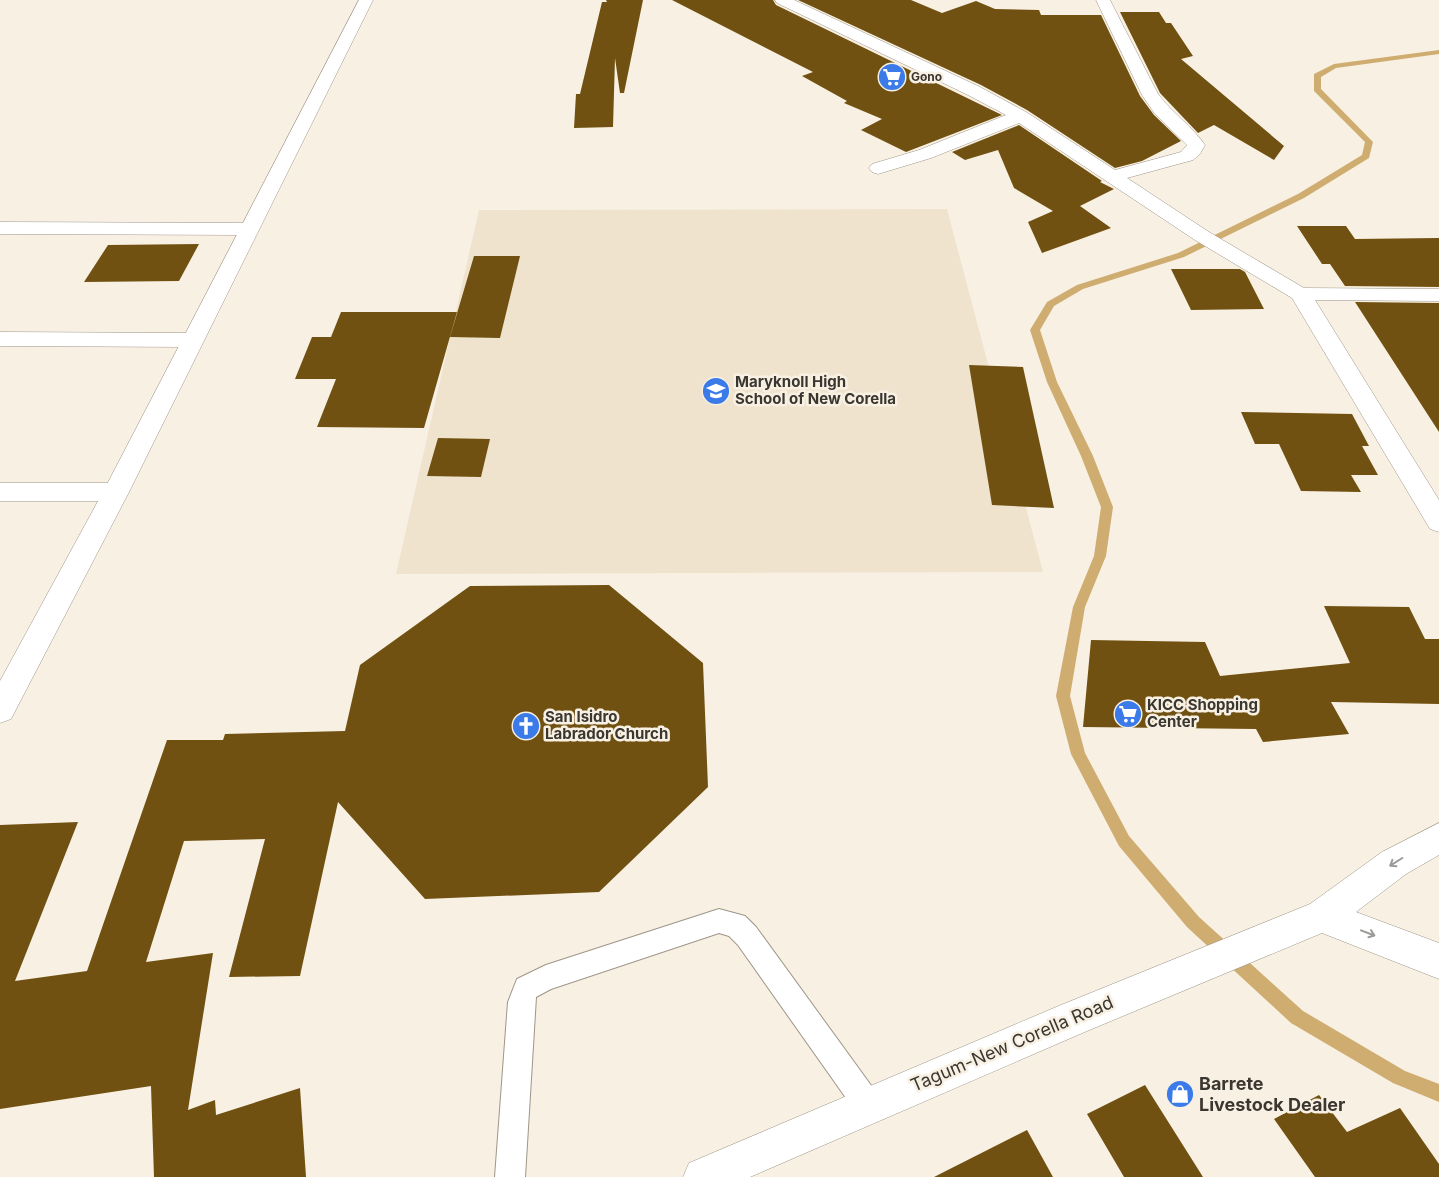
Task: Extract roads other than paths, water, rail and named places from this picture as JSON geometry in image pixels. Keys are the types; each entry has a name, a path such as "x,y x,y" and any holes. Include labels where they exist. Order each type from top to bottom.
{"street":[{"path":"0,710 116,492 366,0"},
{"path":"782,0 950,79 1020,116 1202,236 1300,294 1439,522"},
{"path":"1103,0 1150,94 1161,110 1196,145 1194,150 1187,156 1112,177"},
{"path":"878,168 925,154 1020,116"},
{"path":"0,228 249,229"},
{"path":"1300,294 1439,295"},
{"path":"0,339 193,340"},
{"path":"0,492 116,492"},
{"name":"Tagum-New Corella Road","path":"703,1177 868,1105 1322,916 1394,863 1439,838"},
{"path":"1322,916 1439,961"}],"lane":[{"path":"510,1177 521,1002 526,988 546,978 719,921 736,925 747,936 868,1105"}],"waterway":[{"path":"1439,52 1334,66 1317,76 1317,89 1369,142 1366,156 1301,196 1181,255 1080,287 1050,304 1035,330 1052,382 1087,456 1107,507 1100,556 1079,607 1063,696 1078,754 1124,841 1193,922 1297,1017 1399,1077 1439,1093"}],"place":[{"name":"Gono","path":"892,77"},
{"name":"Maryknoll High School of New Corella","path":"716,391"},
{"name":"KICC Shopping Center","path":"1128,714"},
{"name":"San Isidro Labrador Church","path":"526,726"},
{"name":"Barrete Livestock Dealer","path":"1180,1094"}]}
